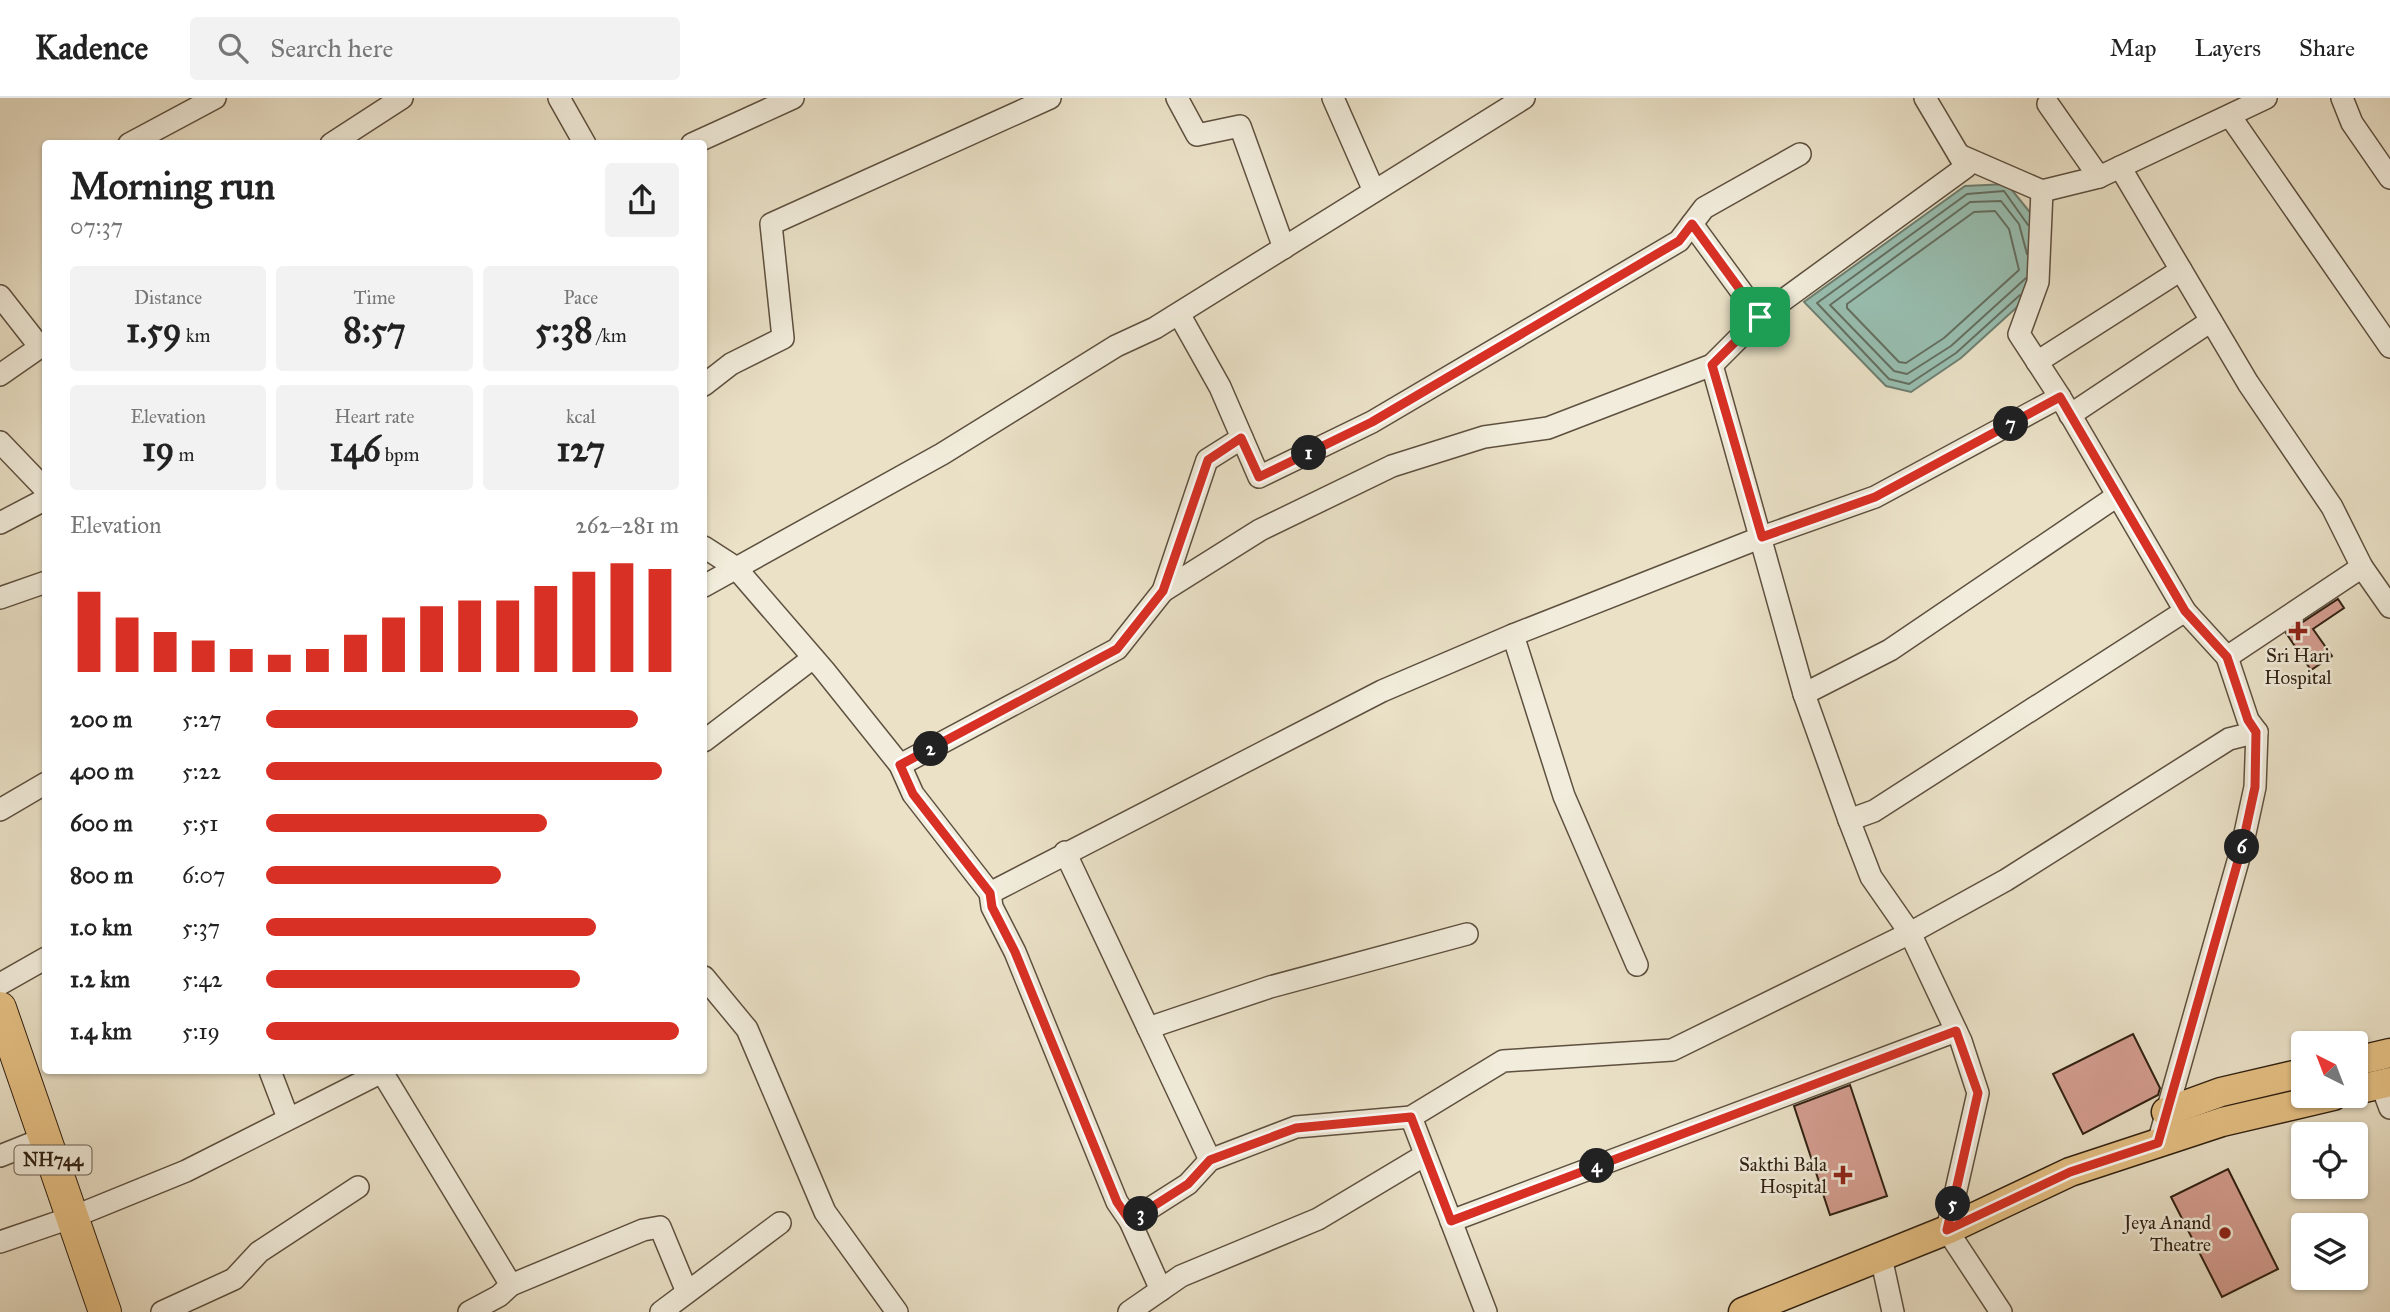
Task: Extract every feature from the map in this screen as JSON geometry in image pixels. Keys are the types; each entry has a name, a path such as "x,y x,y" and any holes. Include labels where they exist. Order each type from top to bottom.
{"highway":[{"name":"NH744","path":"0,1008 6,1046 46,1138 105,1312"}],"main road":[{"path":"2368,1058 2390,1053"},
{"path":"2166,1112 2221,1092 2291,1076"},
{"path":"1743,1312 1947,1230 2070,1172 2222,1122 2291,1106"}],"street":[{"path":"136,140 215,98"},
{"path":"337,140 402,98"},
{"path":"559,98 583,140"},
{"path":"701,140 793,98"},
{"path":"707,383 731,364 783,338 771,224 1050,98"},
{"path":"1177,98 1198,135 1240,126 1284,248"},
{"path":"1333,98 1374,191"},
{"path":"707,584 943,454 1116,346 1179,314 1524,98"},
{"path":"900,765 1117,649 1163,591 1260,530 1392,467 1484,437 1548,428 1712,365 1760,317 1966,167 1925,98"},
{"path":"1959,155 2042,191 2099,177 2266,98"},
{"path":"2342,98 2352,123 2390,178"},
{"path":"2049,100 2099,177"},
{"path":"2230,116 2390,347"},
{"path":"1179,314 1220,387 1259,477 1372,422 1679,241 1704,208 1800,154"},
{"path":"2120,167 2248,383 2332,507 2362,567 2390,607"},
{"path":"2042,191 2038,282 2019,334 2065,406 2185,611 2227,657 2248,720 2256,732 2255,787 2242,847 2158,1143"},
{"path":"1692,224 1760,317"},
{"path":"2037,362 2180,270"},
{"path":"0,296 42,344"},
{"path":"990,893 1382,691 1513,635 1762,537 1875,497 2065,406 2211,321"},
{"path":"0,375 42,346"},
{"path":"1712,365 1804,694 1849,820 1871,877 1910,933 1956,1031 1978,1093 1947,1230 2001,1312"},
{"path":"1163,591 1208,460 1241,438"},
{"path":"0,442 42,487"},
{"path":"1804,694 1890,650 2117,496"},
{"path":"0,523 42,501"},
{"path":"707,549 735,567 813,658 900,765 913,794 990,893 992,907 1015,952 1117,1202 1130,1221 1161,1290"},
{"path":"2227,657 2362,567"},
{"path":"0,598 42,583"},
{"path":"1849,820 1874,811 2185,611"},
{"path":"1513,635 1564,796 1637,965"},
{"path":"707,739 813,658"},
{"path":"1130,1221 1188,1184 1210,1160 1296,1128 1411,1117 1503,1061 1672,1050 1910,933 2006,880 2229,739 2256,732"},
{"path":"0,810 42,785"},
{"path":"1065,852 1210,1160"},
{"path":"1148,1028 1270,987 1467,934"},
{"path":"0,984 42,960"},
{"path":"707,981 747,1029 825,1212 897,1312"},
{"path":"1451,1221 1956,1031"},
{"path":"271,1074 288,1118"},
{"path":"0,1242 73,1217 186,1171 379,1074"},
{"path":"384,1074 511,1284"},
{"path":"1411,1117 1486,1312"},
{"path":"0,1156 46,1138"},
{"path":"1129,1312 1181,1276 1318,1219 1426,1155"},
{"path":"162,1312 234,1279 259,1252 358,1187"},
{"path":"662,1312 780,1223"},
{"path":"469,1312 499,1296 511,1284 643,1230 660,1227 687,1292"},
{"path":"1881,1257 1893,1312"}],"water":[{"path":"2007,184 2033,216 2049,278 1961,358 1911,392 1886,386 1804,302 1965,186"}],"building":[{"path":"2338,599 2344,608 2313,629 2332,656 2311,670 2286,633"},
{"path":"2133,1034 2160,1088 2158,1095 2083,1134 2053,1074"},
{"path":"1850,1085 1887,1196 1830,1215 1794,1106"},
{"name":"Jeya Anand Theatre","path":"2228,1169 2278,1269 2222,1297 2171,1197"}],"place":[{"name":"Sri Hari Hospital","path":"2298,631"},
{"name":"Sakthi Bala Hospital","path":"1843,1175"},
{"name":"Jeya Anand Theatre","path":"2225,1233"}],"route":[{"path":"1692,224 1760,317 1712,365 1762,537 1875,497 2060,397 2185,611 2227,657 2248,720 2256,732 2255,787 2242,847 2158,1143 2070,1172 1947,1230 1978,1093 1956,1031 1451,1221 1411,1117 1296,1128 1210,1160 1188,1184 1130,1221 1117,1202 1015,952 992,907 990,893 913,794 900,765 1117,649 1163,591 1208,460 1241,438 1259,477 1372,422 1679,241 1692,224"}]}
